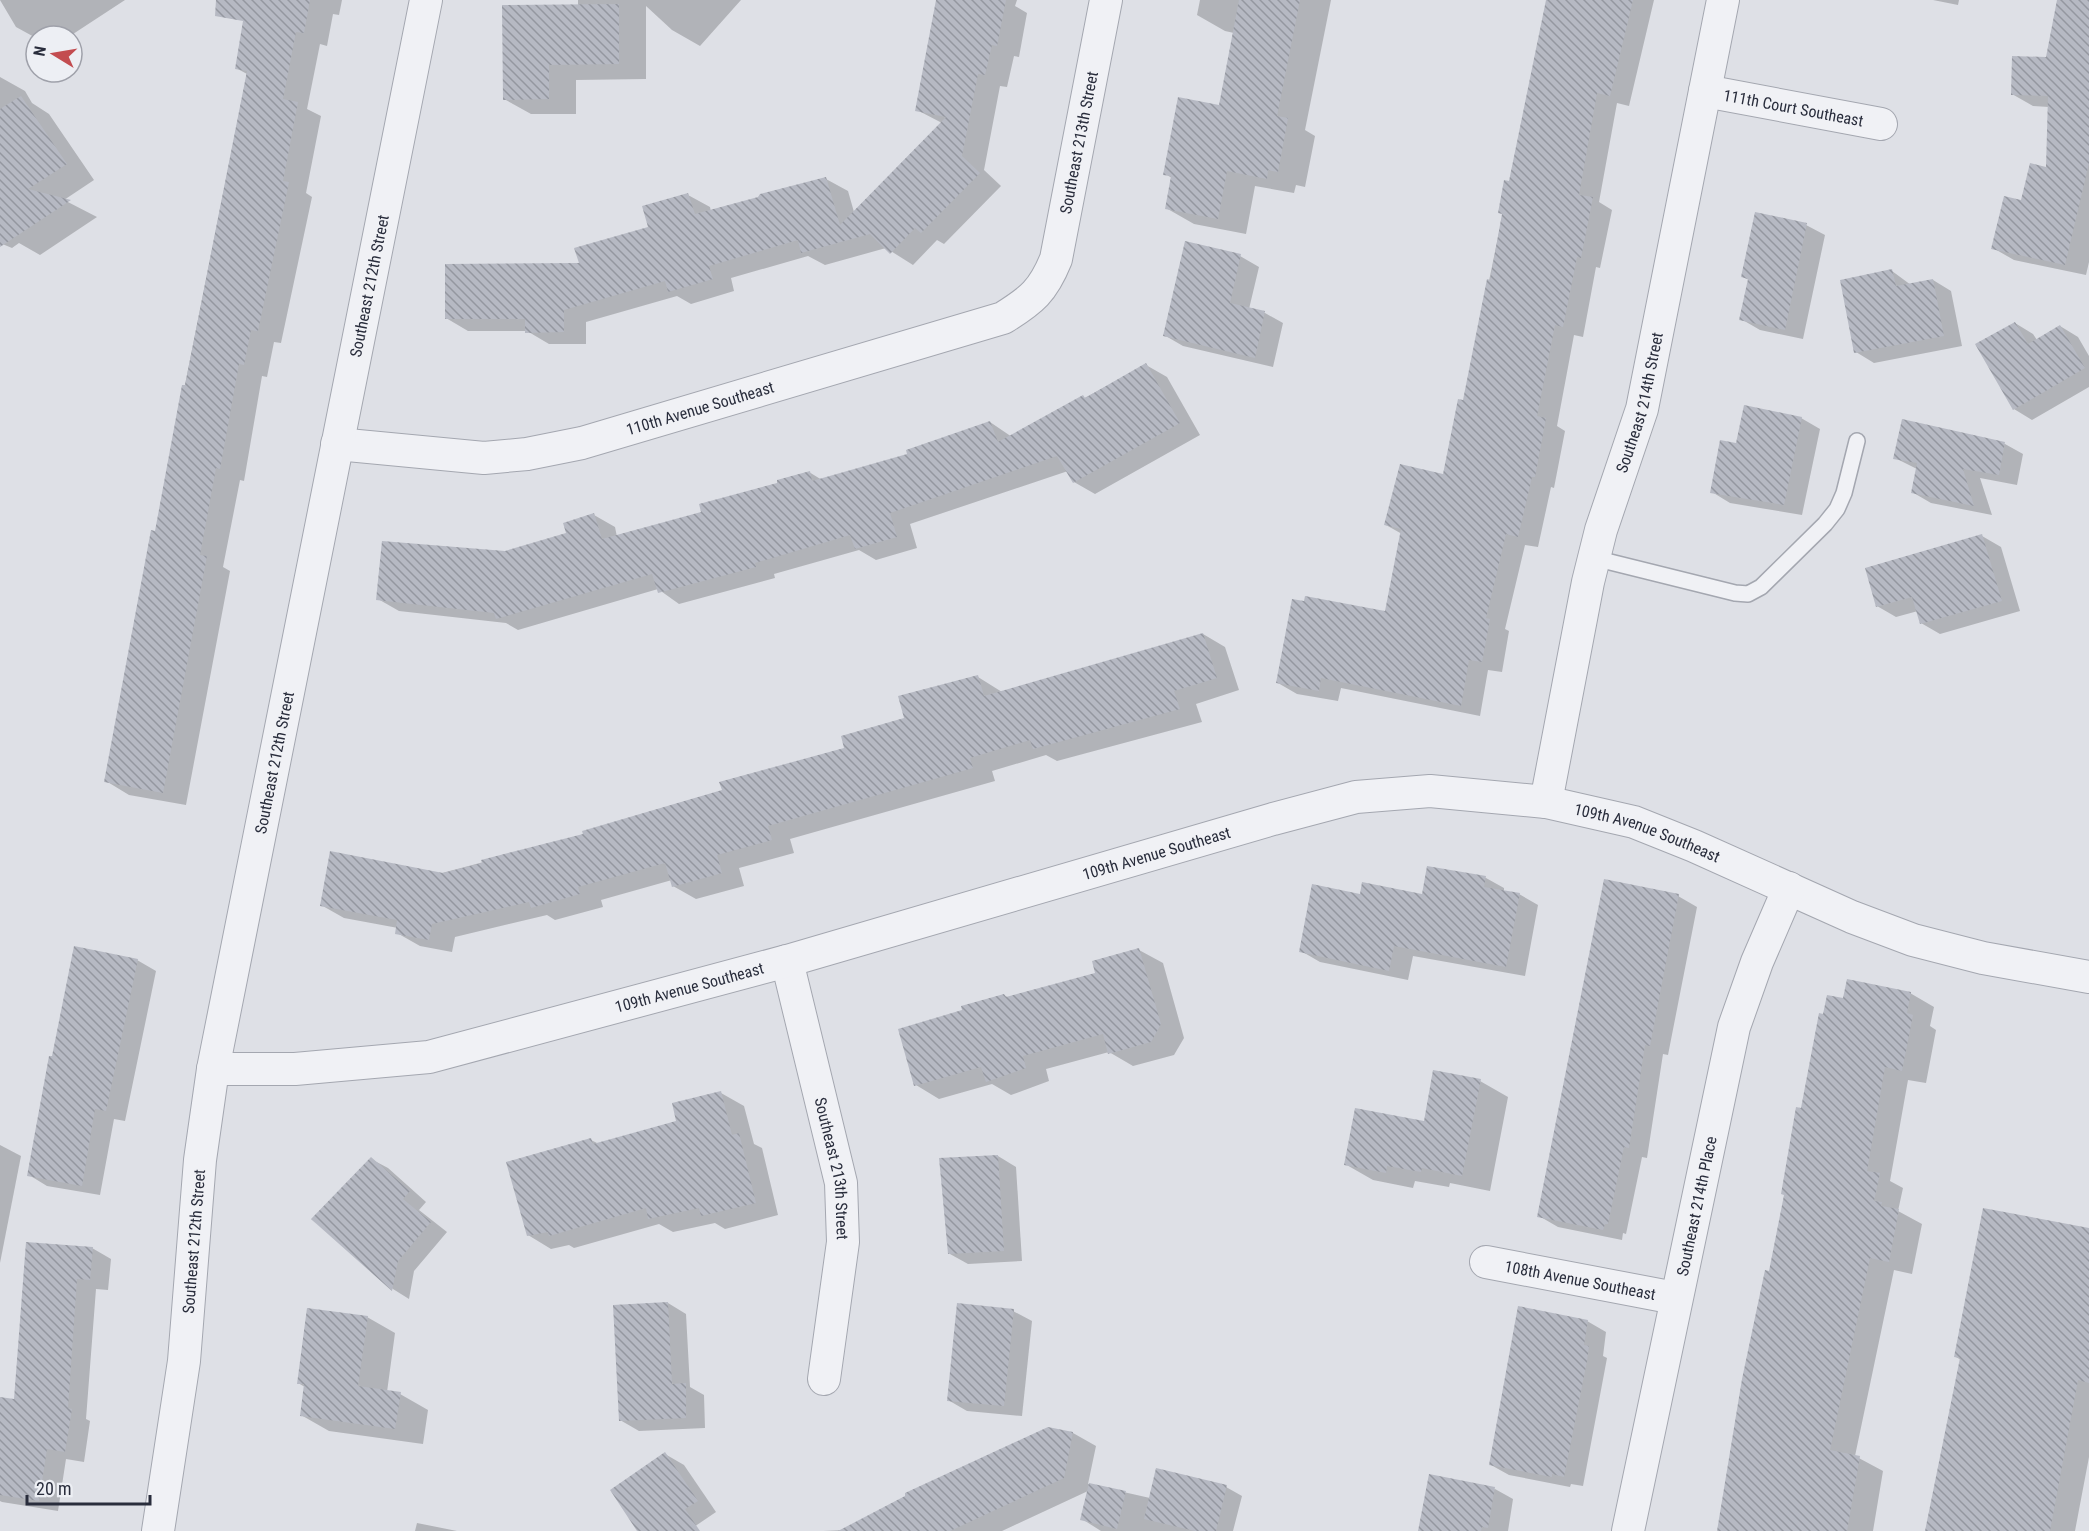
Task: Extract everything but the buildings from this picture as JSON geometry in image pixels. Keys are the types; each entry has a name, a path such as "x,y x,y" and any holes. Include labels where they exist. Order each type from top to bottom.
{"street":[{"name":"Southeast 212th Street","path":"158,1531 184,1361 200,1160 213,1069 426,0"},
{"name":"Southeast 213th Street","path":"1046,284 1056,259 1106,0"},
{"name":"Southeast 214th Street","path":"1546,802 1594,558 1642,409 1723,0"},
{"name":"111th Court Southeast","path":"1705,91 1881,124"},
{"name":"110th Avenue Southeast","path":"337,444 484,458 527,454 582,443 1003,318 1032,299 1046,284"},
{"name":"109th Avenue Southeast","path":"213,1069 295,1069 429,1057 787,961 1273,819 1356,797 1430,791 1546,802 1634,822 1852,917 1913,940 1983,958 2089,977"},
{"name":"Southeast 214th Place","path":"1628,1531 1675,1298 1734,1027 1757,962 1789,888"},
{"name":"Southeast 213th Street","path":"787,961 841,1183 843,1242 824,1379"},
{"name":"108th Avenue Southeast","path":"1486,1262 1675,1298"}],"lane":[{"path":"1594,558 1735,593 1748,594 1773,577 1837,509 1844,492 1857,441"}]}
